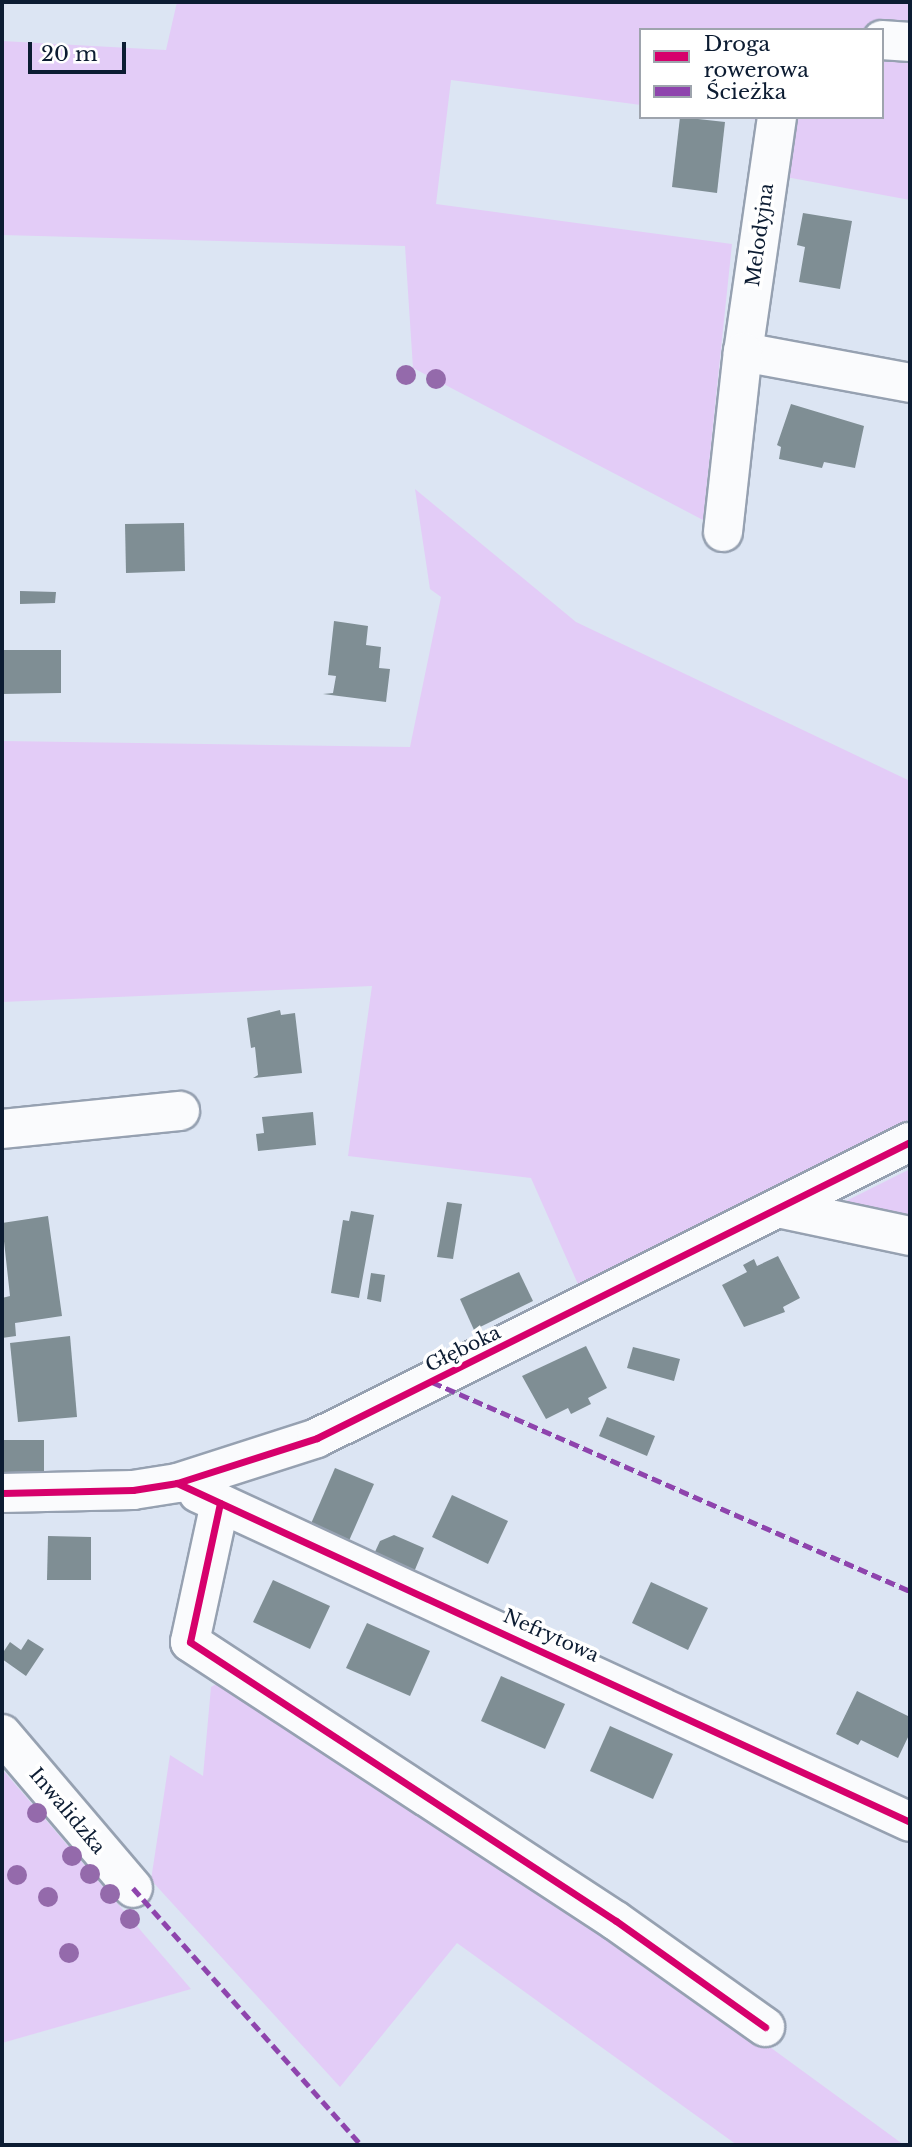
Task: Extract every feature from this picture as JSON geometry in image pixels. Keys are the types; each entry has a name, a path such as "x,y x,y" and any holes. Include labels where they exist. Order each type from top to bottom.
{"street":[{"path":"884,40 910,42"},
{"name":"Melodyjna","path":"723,532 743,352 777,119"},
{"path":"743,352 910,383"},
{"path":"2,1129 180,1111"},
{"name":"Głęboka","path":"2,1493 133,1490 177,1483 317,1437 783,1209 910,1142"},
{"path":"783,1209 910,1236"},
{"name":"Nefrytowa","path":"177,1483 910,1822"},
{"path":"220,1503 190,1642 616,1921 765,2027"},
{"name":"Inwalidzka","path":"2,1734 133,1888"}],"shaded area":[{"path":"177,2 910,2 910,200 786,177 796,125 750,119 884,119 884,28 639,28 639,105 451,80 436,204 732,244 703,520 413,368 405,246 2,235 2,41 166,50"},
{"path":"415,489 576,622 910,781 910,1119 581,1291 531,1178 348,1156 372,986 2,1002 2,741 410,747 441,597 430,589"},
{"path":"910,1169 910,1216 842,1203"},
{"path":"225,1679 619,1937 904,2145 737,2145 457,1943 340,2087 151,1880 170,1755 203,1776 211,1687"},
{"path":"2,1769 191,1989 2,2043"}],"building":[{"path":"680,119 725,122 717,193 672,187"},
{"path":"803,213 852,221 840,289 799,282 805,247 797,245"},
{"path":"791,404 864,426 855,468 824,462 822,468 779,459 781,447 777,445"},
{"path":"184,523 185,571 126,573 125,524"},
{"path":"20,591 56,592 55,603 20,604"},
{"path":"334,621 368,626 366,645 381,647 379,668 390,669 386,702 323,694 333,693 336,676 328,675"},
{"path":"2,650 61,650 61,693 2,694"},
{"path":"280,1010 281,1015 295,1013 302,1073 253,1078 258,1075 255,1047 251,1048 247,1018"},
{"path":"313,1112 316,1145 258,1151 256,1134 264,1133 262,1117"},
{"path":"447,1202 462,1204 453,1259 437,1257"},
{"path":"351,1211 374,1215 359,1298 331,1293 343,1220 349,1221"},
{"path":"48,1216 62,1316 15,1323 16,1336 2,1338 2,1298 10,1296 2,1223"},
{"path":"778,1256 800,1298 783,1307 785,1312 744,1327 722,1285 747,1272 743,1265 754,1259 757,1266"},
{"path":"519,1272 533,1301 474,1330 460,1299"},
{"path":"371,1273 385,1275 381,1302 367,1299"},
{"path":"70,1336 77,1417 18,1422 10,1343"},
{"path":"586,1346 607,1388 588,1398 591,1404 571,1414 568,1408 546,1419 522,1376"},
{"path":"633,1347 680,1359 674,1381 627,1368"},
{"path":"607,1417 655,1436 647,1456 599,1436"},
{"path":"2,1440 44,1440 44,1476 2,1476"},
{"path":"335,1468 374,1484 348,1543 310,1526"},
{"path":"452,1495 508,1521 488,1564 432,1537"},
{"path":"394,1535 424,1548 414,1572 374,1554 380,1541"},
{"path":"48,1536 91,1537 91,1580 47,1580"},
{"path":"273,1580 330,1606 310,1649 253,1622"},
{"path":"651,1582 708,1608 688,1650 632,1623"},
{"path":"367,1623 430,1651 410,1696 346,1668"},
{"path":"28,1639 44,1649 26,1676 2,1659 2,1654 10,1642 21,1650"},
{"path":"501,1676 565,1704 545,1749 481,1721"},
{"path":"857,1691 910,1717 910,1733 898,1758 861,1740 858,1745 836,1734"},
{"path":"610,1726 673,1754 653,1799 590,1771"}],"marked path":[{"path":"432,1382 910,1591"},
{"path":"133,1888 361,2145"}],"cycle path":[{"path":"2,1493 133,1490 177,1483 317,1438 910,1142"},
{"path":"177,1483 910,1822"},
{"path":"220,1503 190,1642 616,1921 765,2027"}]}
